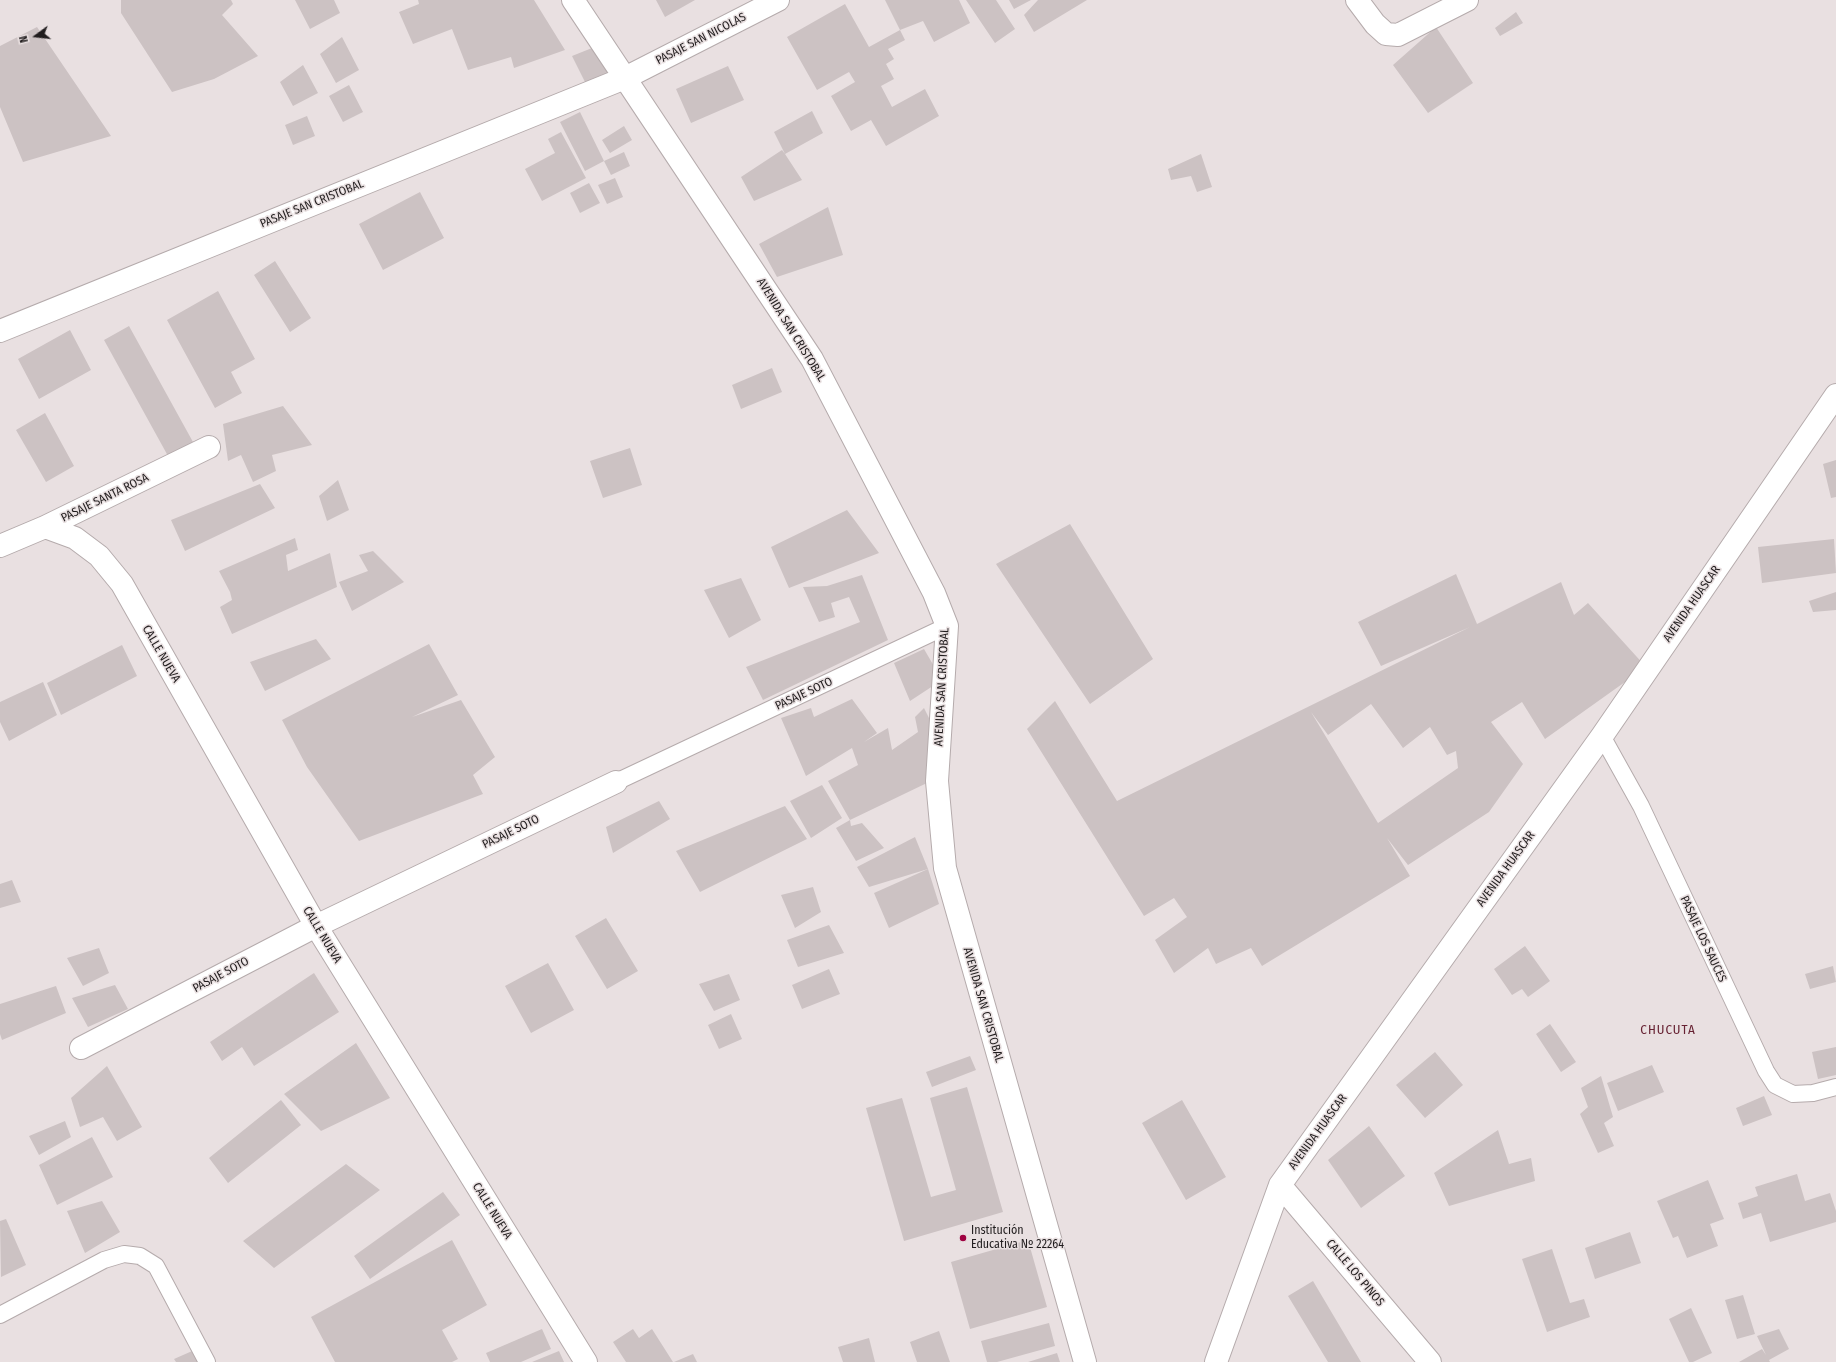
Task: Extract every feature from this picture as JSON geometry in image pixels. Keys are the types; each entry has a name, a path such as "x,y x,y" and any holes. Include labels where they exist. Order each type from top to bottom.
{"street":[{"name":"AVENIDA SAN CRISTOBAL","path":"573,0 812,359 934,593 947,626 937,781 945,868 1085,1362"},
{"name":"PASAJE SAN NICOLAS","path":"625,78 778,0"},
{"path":"1357,0 1375,24 1386,34 1398,35 1467,0"},
{"name":"PASAJE SAN CRISTOBAL","path":"0,331 625,78"},
{"name":"AVENIDA HUASCAR","path":"1216,1362 1280,1185 1602,736 1836,395"},
{"name":"PASAJE SANTA ROSA","path":"0,546 45,528 209,447"},
{"name":"CALLE NUEVA","path":"45,528 75,538 99,556 122,584 316,926 586,1362"},
{"name":"PASAJE SOTO","path":"81,1048 316,926 616,782"},
{"name":"CALLE LOS PINOS","path":"1280,1185 1430,1362"}],"lane":[{"name":"PASAJE SOTO","path":"616,782 947,626"},
{"name":"PASAJE LOS SAUCES","path":"1602,736 1641,806 1766,1071 1775,1085 1793,1094 1813,1093 1836,1088"},
{"path":"0,1315 104,1260 124,1254 140,1256 156,1266 207,1362"}],"building":[{"path":"121,0 231,0 233,4 222,15 258,56 214,79 172,92 121,13"},
{"path":"295,0 334,0 340,13 310,29"},
{"path":"418,0 534,0 565,50 514,68 511,57 468,70 452,29 413,44 399,12 419,4"},
{"path":"656,0 695,0 665,17"},
{"path":"885,0 959,0 970,23 934,42 923,21 900,30"},
{"path":"966,0 996,0 1015,29 995,43"},
{"path":"1009,0 1031,0 1014,9"},
{"path":"1038,0 1087,0 1034,32 1024,15"},
{"path":"845,4 869,47 900,30 905,40 888,49 894,59 886,64 894,79 881,86 892,107 925,89 939,116 886,146 871,120 851,131 831,96 855,82 849,72 817,90 787,37"},
{"path":"1516,12 1523,23 1500,36 1495,28"},
{"path":"37,27 111,136 23,162 0,107 0,46"},
{"path":"1436,27 1473,83 1428,113 1393,65"},
{"path":"342,37 359,70 336,83 320,54"},
{"path":"592,48 610,75 587,86 572,56"},
{"path":"303,65 318,93 293,106 280,82"},
{"path":"728,66 744,100 691,123 676,89"},
{"path":"349,85 363,112 343,122 329,96"},
{"path":"812,111 823,133 785,154 774,132"},
{"path":"580,112 604,161 585,171 560,122"},
{"path":"307,116 315,136 293,145 285,125"},
{"path":"624,126 632,140 610,153 602,140"},
{"path":"561,132 586,178 542,201 525,169 555,153 548,139"},
{"path":"782,150 802,180 754,201 741,177"},
{"path":"624,152 630,166 611,175 604,161"},
{"path":"1201,154 1212,187 1197,192 1191,176 1171,180 1168,169"},
{"path":"615,178 623,197 607,204 598,185"},
{"path":"589,183 600,203 580,213 570,193"},
{"path":"420,192 444,238 383,270 359,224"},
{"path":"828,207 843,255 777,277 759,244"},
{"path":"275,261 311,318 290,332 254,275"},
{"path":"218,291 255,359 231,372 242,393 215,408 167,320"},
{"path":"129,326 193,442 168,456 104,340"},
{"path":"70,330 91,370 39,399 18,359"},
{"path":"772,368 782,392 741,409 732,385"},
{"path":"283,406 312,445 272,455 276,471 253,482 241,455 228,461 223,424"},
{"path":"45,413 74,466 46,482 16,430"},
{"path":"630,448 642,485 603,498 590,461"},
{"path":"1836,460 1836,497 1831,498 1823,464"},
{"path":"338,480 349,510 327,521 319,496"},
{"path":"260,484 275,508 185,551 171,520"},
{"path":"847,510 879,553 789,588 771,547"},
{"path":"1070,524 1153,659 1090,704 996,564"},
{"path":"295,538 298,550 286,555 288,571 330,553 337,587 232,634 220,607 232,600 230,592 219,571"},
{"path":"1834,539 1836,573 1762,583 1758,547"},
{"path":"373,551 404,582 352,611 339,582 368,571 359,555"},
{"path":"1456,574 1477,624 1561,582 1574,615 1588,603 1646,667 1545,739 1522,702 1491,722 1523,764 1489,812 1408,865 1387,838 1410,876 1262,966 1251,948 1216,964 1208,948 1174,973 1155,940 1187,917 1174,898 1144,916 1027,729 1055,701 1117,801 1470,627 1381,666 1358,622","holes":["1371,704 1403,748 1430,727 1447,755 1456,751 1458,768 1378,823 1311,712 1328,735"]},
{"path":"862,575 888,640 763,700 746,667 860,622 849,597 831,603 835,617 819,622 803,587 827,586"},
{"path":"741,578 761,620 729,638 704,590"},
{"path":"1836,592 1836,610 1813,612 1809,601"},
{"path":"316,639 331,659 265,691 250,662"},
{"path":"429,644 458,695 412,717 461,700 495,757 473,775 483,794 359,841 307,767 282,720"},
{"path":"122,645 137,676 61,715 47,683"},
{"path":"924,649 942,680 910,701 894,663"},
{"path":"43,682 57,715 9,741 0,722 0,702"},
{"path":"852,699 877,733 864,742 888,728 892,750 918,732 915,717 924,708 933,726 929,782 850,820 828,781 858,765 852,748 806,776 781,718 811,708 814,717"},
{"path":"822,785 842,818 811,838 790,801"},
{"path":"659,801 670,819 613,853 606,827"},
{"path":"785,806 807,839 700,892 676,851"},
{"path":"850,820 851,826 862,823 884,848 856,861 836,828"},
{"path":"915,837 928,869 869,887 857,867"},
{"path":"928,869 939,904 889,928 874,893"},
{"path":"12,880 21,902 0,908 0,884"},
{"path":"813,887 821,912 795,928 781,895"},
{"path":"606,918 638,971 607,989 575,936"},
{"path":"829,925 844,953 798,967 787,940"},
{"path":"1525,946 1550,981 1528,997 1522,989 1512,995 1494,969"},
{"path":"99,948 109,973 83,986 67,958"},
{"path":"548,963 574,1010 531,1033 505,986"},
{"path":"1833,966 1836,982 1810,989 1805,974"},
{"path":"829,969 840,994 802,1009 792,985"},
{"path":"314,973 339,1012 254,1066 242,1047 222,1061 210,1042"},
{"path":"729,974 740,1000 714,1011 699,984"},
{"path":"115,985 128,1009 88,1027 72,998"},
{"path":"56,986 66,1013 2,1040 0,1034 0,1004"},
{"path":"731,1014 742,1039 719,1049 708,1025"},
{"path":"1550,1024 1576,1062 1561,1072 1536,1034"},
{"path":"356,1043 390,1098 321,1131 284,1094"},
{"path":"1836,1047 1836,1075 1818,1079 1812,1052"},
{"path":"1435,1052 1463,1085 1425,1118 1396,1085"},
{"path":"970,1056 976,1070 932,1087 926,1072"},
{"path":"1652,1065 1664,1092 1618,1111 1607,1083"},
{"path":"107,1066 142,1127 117,1141 103,1117 80,1127 71,1098"},
{"path":"1601,1076 1613,1117 1604,1123 1614,1146 1598,1153 1580,1114 1588,1107 1581,1088"},
{"path":"967,1087 1003,1212 904,1241 866,1108 902,1098 931,1197 956,1190 930,1098"},
{"path":"1764,1096 1772,1115 1743,1126 1736,1108"},
{"path":"281,1100 301,1125 228,1183 209,1158"},
{"path":"1182,1100 1226,1177 1186,1200 1142,1123"},
{"path":"65,1121 71,1137 39,1155 29,1136"},
{"path":"1369,1126 1405,1176 1361,1208 1328,1160"},
{"path":"1498,1130 1509,1164 1531,1158 1535,1181 1449,1206 1434,1173"},
{"path":"92,1137 113,1177 57,1205 39,1165"},
{"path":"346,1164 380,1190 274,1268 243,1241"},
{"path":"1797,1174 1805,1201 1830,1193 1836,1211 1836,1222 1770,1242 1761,1213 1743,1219 1738,1203 1758,1196 1755,1187"},
{"path":"1708,1180 1724,1219 1710,1224 1718,1246 1687,1258 1678,1236 1673,1238 1657,1201"},
{"path":"443,1192 460,1215 370,1279 354,1256"},
{"path":"102,1201 120,1232 85,1253 67,1211"},
{"path":"6,1219 26,1265 1,1277 0,1221"},
{"path":"1630,1232 1641,1263 1595,1279 1585,1248"},
{"path":"452,1240 487,1305 442,1330 458,1359 452,1362 335,1362 311,1317"},
{"path":"1028,1240 1047,1307 970,1329 951,1262"},
{"path":"1552,1249 1570,1303 1584,1299 1590,1317 1547,1332 1522,1259"},
{"path":"1313,1281 1361,1362 1328,1362 1288,1296"},
{"path":"1743,1295 1755,1334 1737,1339 1725,1300"},
{"path":"1691,1308 1712,1353 1693,1362 1689,1362 1669,1319"},
{"path":"1049,1323 1055,1346 997,1362 987,1362 981,1341"},
{"path":"542,1329 551,1349 521,1362 490,1362 486,1353"},
{"path":"633,1329 639,1338 652,1329 673,1362 626,1362 613,1342"},
{"path":"1779,1329 1789,1349 1769,1360 1770,1362 1739,1362 1762,1349 1766,1355 1757,1336"},
{"path":"939,1331 950,1362 917,1362 910,1342"},
{"path":"869,1338 875,1362 843,1362 838,1347"},
{"path":"199,1348 204,1362 176,1362 174,1359"},
{"path":"559,1351 564,1362 532,1362"},
{"path":"1057,1353 1060,1362 1028,1362"},
{"path":"693,1354 697,1362 674,1362"}],"place":[{"name":"Institución Educativa Nº 22264","path":"963,1238"}],"district":[{"name":"CHUCUTA","path":"1668,1030"}]}
